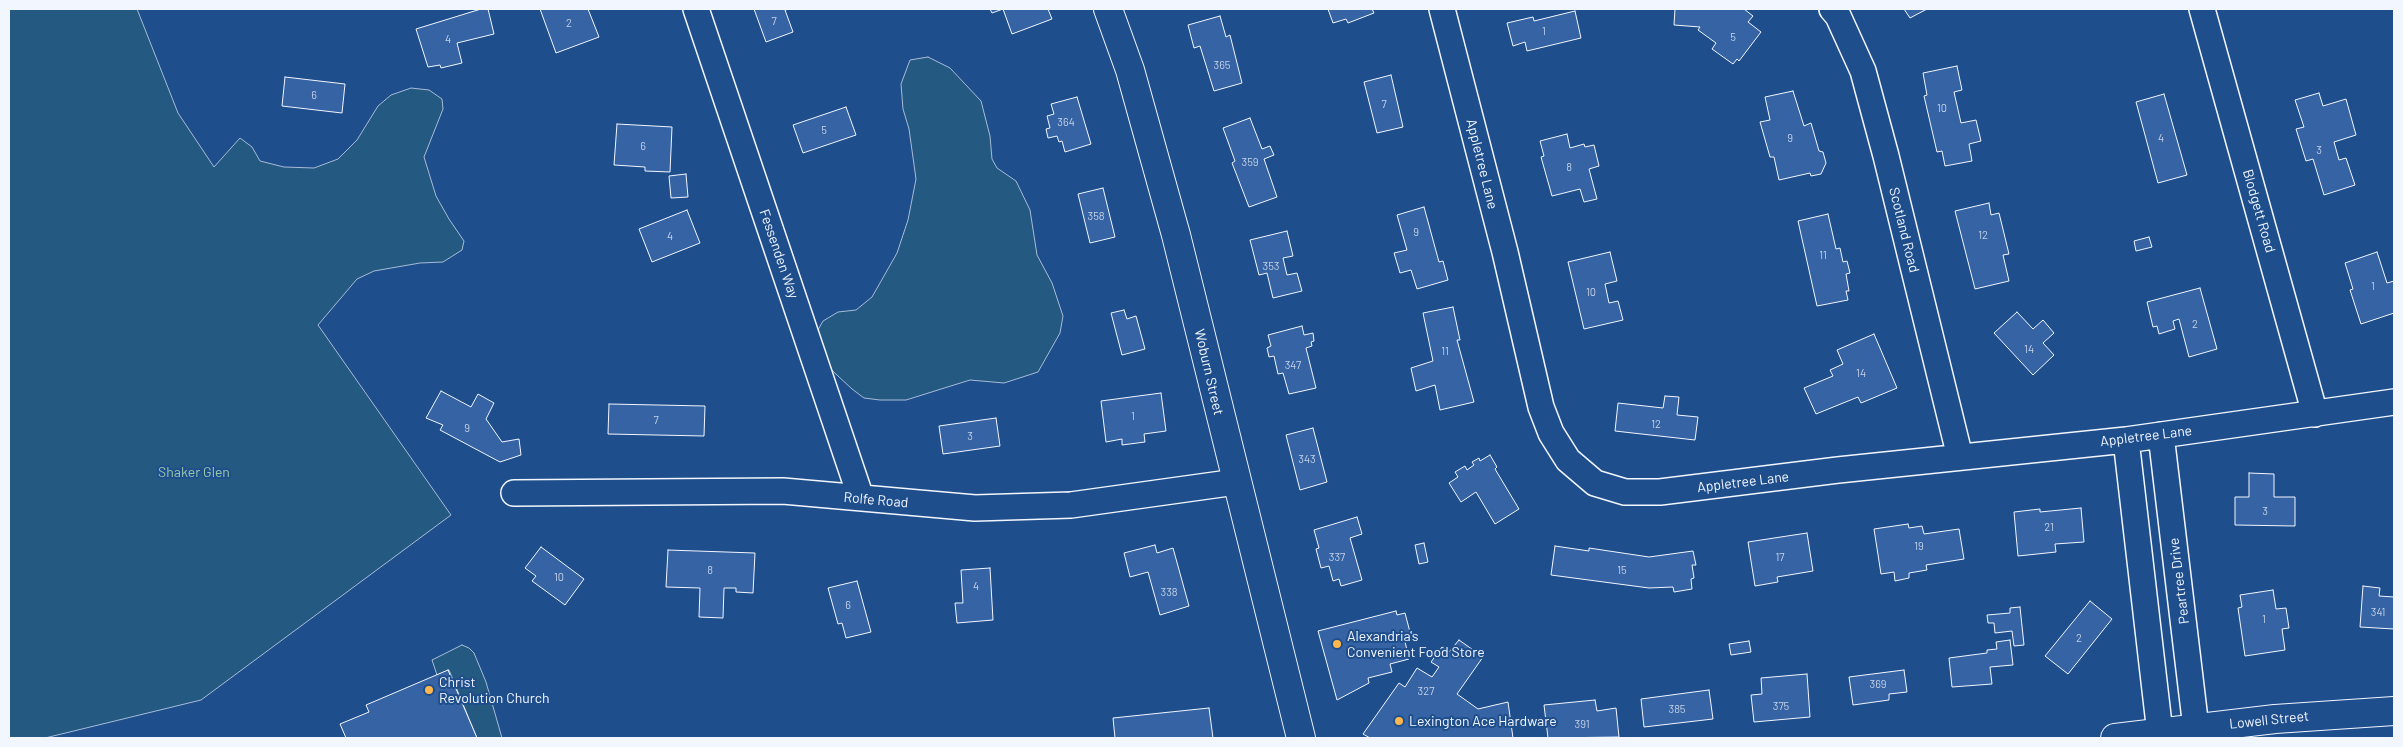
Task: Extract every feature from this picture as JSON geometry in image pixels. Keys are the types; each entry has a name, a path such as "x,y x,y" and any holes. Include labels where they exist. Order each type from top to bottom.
{"main road":[{"name":"Woburn Street","path":"1108,9 1130,70 1176,235 1301,738"},
{"name":"Lowell Street","path":"2115,738 2324,715 2394,711"}],"street":[{"name":"Fessenden Way","path":"696,9 861,498"},
{"name":"Appletree Lane","path":"1442,9 1505,252 1541,407 1552,433 1568,460 1595,483 1625,492 1660,492 1960,457 2126,440 2394,402"},
{"name":"Scotland Road","path":"1832,9 1838,16 1863,72 1886,156 1960,457"},
{"name":"Blodgett Road","path":"2202,9 2315,414"},
{"name":"Peartree Drive","path":"2161,434 2196,728"},
{"path":"2126,440 2160,733"},
{"name":"Rolfe Road","path":"514,493 783,491 975,508 1072,505 1236,482"}],"green space":[{"name":"Shaker Glen","path":"9,9 137,9 178,113 214,167 240,138 252,147 260,161 284,167 314,168 338,159 357,140 378,106 391,95 411,88 429,90 442,99 443,109 424,157 436,196 464,241 462,250 443,262 420,263 374,271 357,279 318,325 451,515 201,700 45,738 9,738"},
{"path":"928,57 950,68 981,101 990,136 992,159 997,168 1016,181 1030,210 1037,255 1052,283 1063,316 1060,333 1038,372 1004,383 970,380 906,400 864,398 823,362 814,337 823,321 838,312 856,310 872,297 897,253 908,220 916,179 909,129 903,109 901,84 910,60"},
{"path":"462,645 474,653 486,682 502,738 477,738 449,670 437,675 432,660"}],"building":[{"path":"481,9 488,9 494,34 457,43 462,63 441,68 440,65 428,67 416,29"},
{"path":"540,9 588,9 599,37 556,53"},
{"path":"754,9 790,9 785,10 793,32 766,42"},
{"path":"990,9 1003,9 992,13"},
{"path":"1003,9 1048,9 1052,19 1012,34"},
{"path":"1328,9 1372,9 1374,13 1348,23 1346,19 1333,23"},
{"path":"1675,9 1744,9 1753,16 1748,22 1761,32 1739,61 1737,59 1733,64 1712,49 1716,43 1698,30 1700,27 1674,25"},
{"path":"1904,9 1927,9 1910,18"},
{"path":"1575,11 1581,38 1527,51 1525,42 1513,46 1507,23 1533,17 1534,21"},
{"path":"1220,16 1226,37 1230,35 1242,83 1214,91 1200,46 1194,48 1188,25"},
{"path":"1957,66 1962,90 1954,92 1961,123 1976,120 1981,141 1969,144 1972,161 1945,166 1942,151 1937,152 1924,96 1927,95 1923,73"},
{"path":"1391,75 1403,127 1377,133 1364,82"},
{"path":"285,77 345,84 342,113 282,106"},
{"path":"1793,91 1804,126 1811,123 1819,151 1823,152 1826,163 1821,174 1811,176 1810,173 1779,180 1774,157 1770,157 1760,122 1770,120 1765,97"},
{"path":"2319,93 2323,106 2346,99 2356,135 2334,142 2339,160 2346,158 2355,185 2324,195 2313,159 2306,161 2296,129 2304,127 2295,100"},
{"path":"2164,94 2187,175 2158,183 2136,102"},
{"path":"1077,97 1091,144 1065,152 1062,141 1059,142 1057,136 1048,138 1046,129 1050,128 1047,116 1054,114 1051,104"},
{"path":"846,107 856,135 803,153 793,125"},
{"path":"1250,118 1262,149 1270,146 1274,155 1264,159 1277,197 1249,207 1232,163 1235,161 1223,128"},
{"path":"617,124 672,127 670,172 645,171 645,167 614,165"},
{"path":"1567,134 1570,148 1584,144 1585,147 1594,145 1599,166 1589,169 1597,199 1584,202 1580,189 1552,196 1541,157 1544,156 1540,141"},
{"path":"686,174 688,197 671,198 669,176"},
{"path":"1103,188 1115,237 1090,243 1078,194"},
{"path":"1989,203 1991,215 1999,213 2009,254 2003,255 2009,281 1975,289 1955,211"},
{"path":"1424,207 1439,262 1443,261 1448,280 1417,289 1411,270 1400,273 1394,253 1407,250 1397,215"},
{"path":"687,210 700,243 652,262 639,229"},
{"path":"1828,214 1836,249 1840,248 1843,262 1847,261 1850,273 1846,274 1849,291 1846,291 1848,300 1817,306 1798,221"},
{"path":"1287,231 1293,256 1283,258 1287,275 1297,273 1302,291 1273,298 1267,273 1259,275 1250,240"},
{"path":"2149,237 2152,247 2136,251 2134,241"},
{"path":"1610,252 1617,281 1605,284 1609,303 1618,301 1623,320 1584,329 1568,262"},
{"path":"2377,252 2387,283 2394,281 2394,313 2361,324 2350,290 2353,289 2345,263"},
{"path":"2200,288 2217,349 2189,357 2179,319 2173,321 2175,329 2159,334 2157,326 2153,327 2147,302"},
{"path":"1453,307 1460,340 1457,340 1474,402 1440,410 1435,385 1416,391 1411,368 1433,361 1423,313"},
{"path":"1124,310 1127,319 1136,316 1145,349 1122,355 1111,313"},
{"path":"2017,312 2033,329 2043,320 2054,333 2043,343 2054,355 2033,375 1994,333"},
{"path":"1302,326 1304,335 1313,333 1314,341 1311,342 1312,346 1306,348 1316,388 1289,394 1283,373 1278,374 1274,356 1269,357 1267,348 1271,346 1268,335"},
{"path":"1874,334 1897,388 1861,403 1858,397 1816,414 1804,388 1833,376 1830,370 1843,364 1837,350"},
{"path":"441,391 471,407 478,394 494,403 486,419 502,442 519,439 521,455 500,462 440,430 443,425 426,418"},
{"path":"1161,393 1166,431 1144,434 1145,442 1122,445 1122,439 1106,442 1101,401"},
{"path":"1665,396 1679,397 1677,415 1698,417 1695,440 1615,431 1618,403 1663,408"},
{"path":"609,404 705,406 704,436 608,434"},
{"path":"996,418 1000,446 943,454 939,426"},
{"path":"1313,428 1327,482 1300,490 1286,435"},
{"path":"1490,455 1497,467 1495,469 1519,509 1495,524 1476,492 1461,502 1449,483 1458,477 1455,472 1465,466 1467,470 1474,465 1472,462 1479,458 1480,461"},
{"path":"2249,473 2274,474 2274,497 2295,497 2295,526 2235,525 2235,497 2249,497"},
{"path":"2081,508 2084,542 2055,544 2056,552 2018,556 2014,512 2040,509 2040,512"},
{"path":"1357,517 1362,534 1350,538 1362,580 1341,586 1339,579 1333,581 1329,566 1321,568 1316,549 1319,548 1314,530"},
{"path":"1908,524 1909,528 1922,526 1924,534 1959,529 1964,559 1926,565 1927,570 1909,573 1909,578 1895,581 1894,572 1881,574 1874,529"},
{"path":"1807,533 1813,571 1777,577 1778,582 1755,586 1748,542"},
{"path":"1424,543 1428,562 1419,564 1415,545"},
{"path":"1155,545 1157,553 1173,548 1189,606 1160,615 1148,572 1130,577 1124,553"},
{"path":"1555,546 1589,551 1589,548 1649,557 1693,551 1696,565 1692,565 1694,578 1691,579 1692,589 1674,592 1673,587 1649,588 1551,575"},
{"path":"541,547 584,579 565,605 532,581 536,576 525,568"},
{"path":"668,550 755,553 753,593 736,592 736,588 724,588 723,618 699,617 700,588 666,587"},
{"path":"990,568 993,620 957,623 955,603 963,603 961,570"},
{"path":"857,581 871,632 846,638 842,623 838,624 828,588"},
{"path":"2363,586 2380,588 2379,596 2394,597 2394,629 2360,627"},
{"path":"2273,590 2276,609 2286,608 2289,628 2282,629 2285,650 2245,656 2238,608 2242,607 2240,595"},
{"path":"2090,601 2112,619 2068,674 2045,656"},
{"path":"2020,607 2024,645 2014,646 2012,631 1995,633 1994,623 1988,623 1987,615 2010,613 2010,608"},
{"path":"1396,611 1397,615 1405,613 1411,636 1404,637 1409,659 1390,664 1392,672 1368,678 1369,683 1337,700 1318,631"},
{"path":"1459,640 1483,657 1457,694 1478,709 1508,702 1513,738 1370,738 1363,734 1399,683 1405,687 1417,668 1432,677 1439,667 1431,662 1442,647 1449,652"},
{"path":"2010,640 2013,665 1990,667 1992,684 1952,687 1949,658 1987,653 1987,650 1997,649 1996,642"},
{"path":"1749,641 1751,652 1731,655 1729,644"},
{"name":"Christ Revolution Church","path":"448,670 477,738 346,738 340,724 369,712 366,705"},
{"path":"1904,670 1907,692 1889,694 1889,700 1853,705 1849,677"},
{"path":"1807,674 1810,717 1754,722 1751,695 1762,694 1761,678"},
{"path":"1709,690 1713,719 1644,727 1641,699"},
{"path":"1595,700 1597,711 1616,708 1619,737 1548,738 1544,705"},
{"path":"1209,708 1213,738 1115,738 1113,718"}],"place":[{"name":"Alexandria's Convenient Food Store","path":"1337,644"},
{"name":"Christ Revolution Church","path":"429,690"},
{"name":"Lexington Ace Hardware","path":"1399,721"}]}
